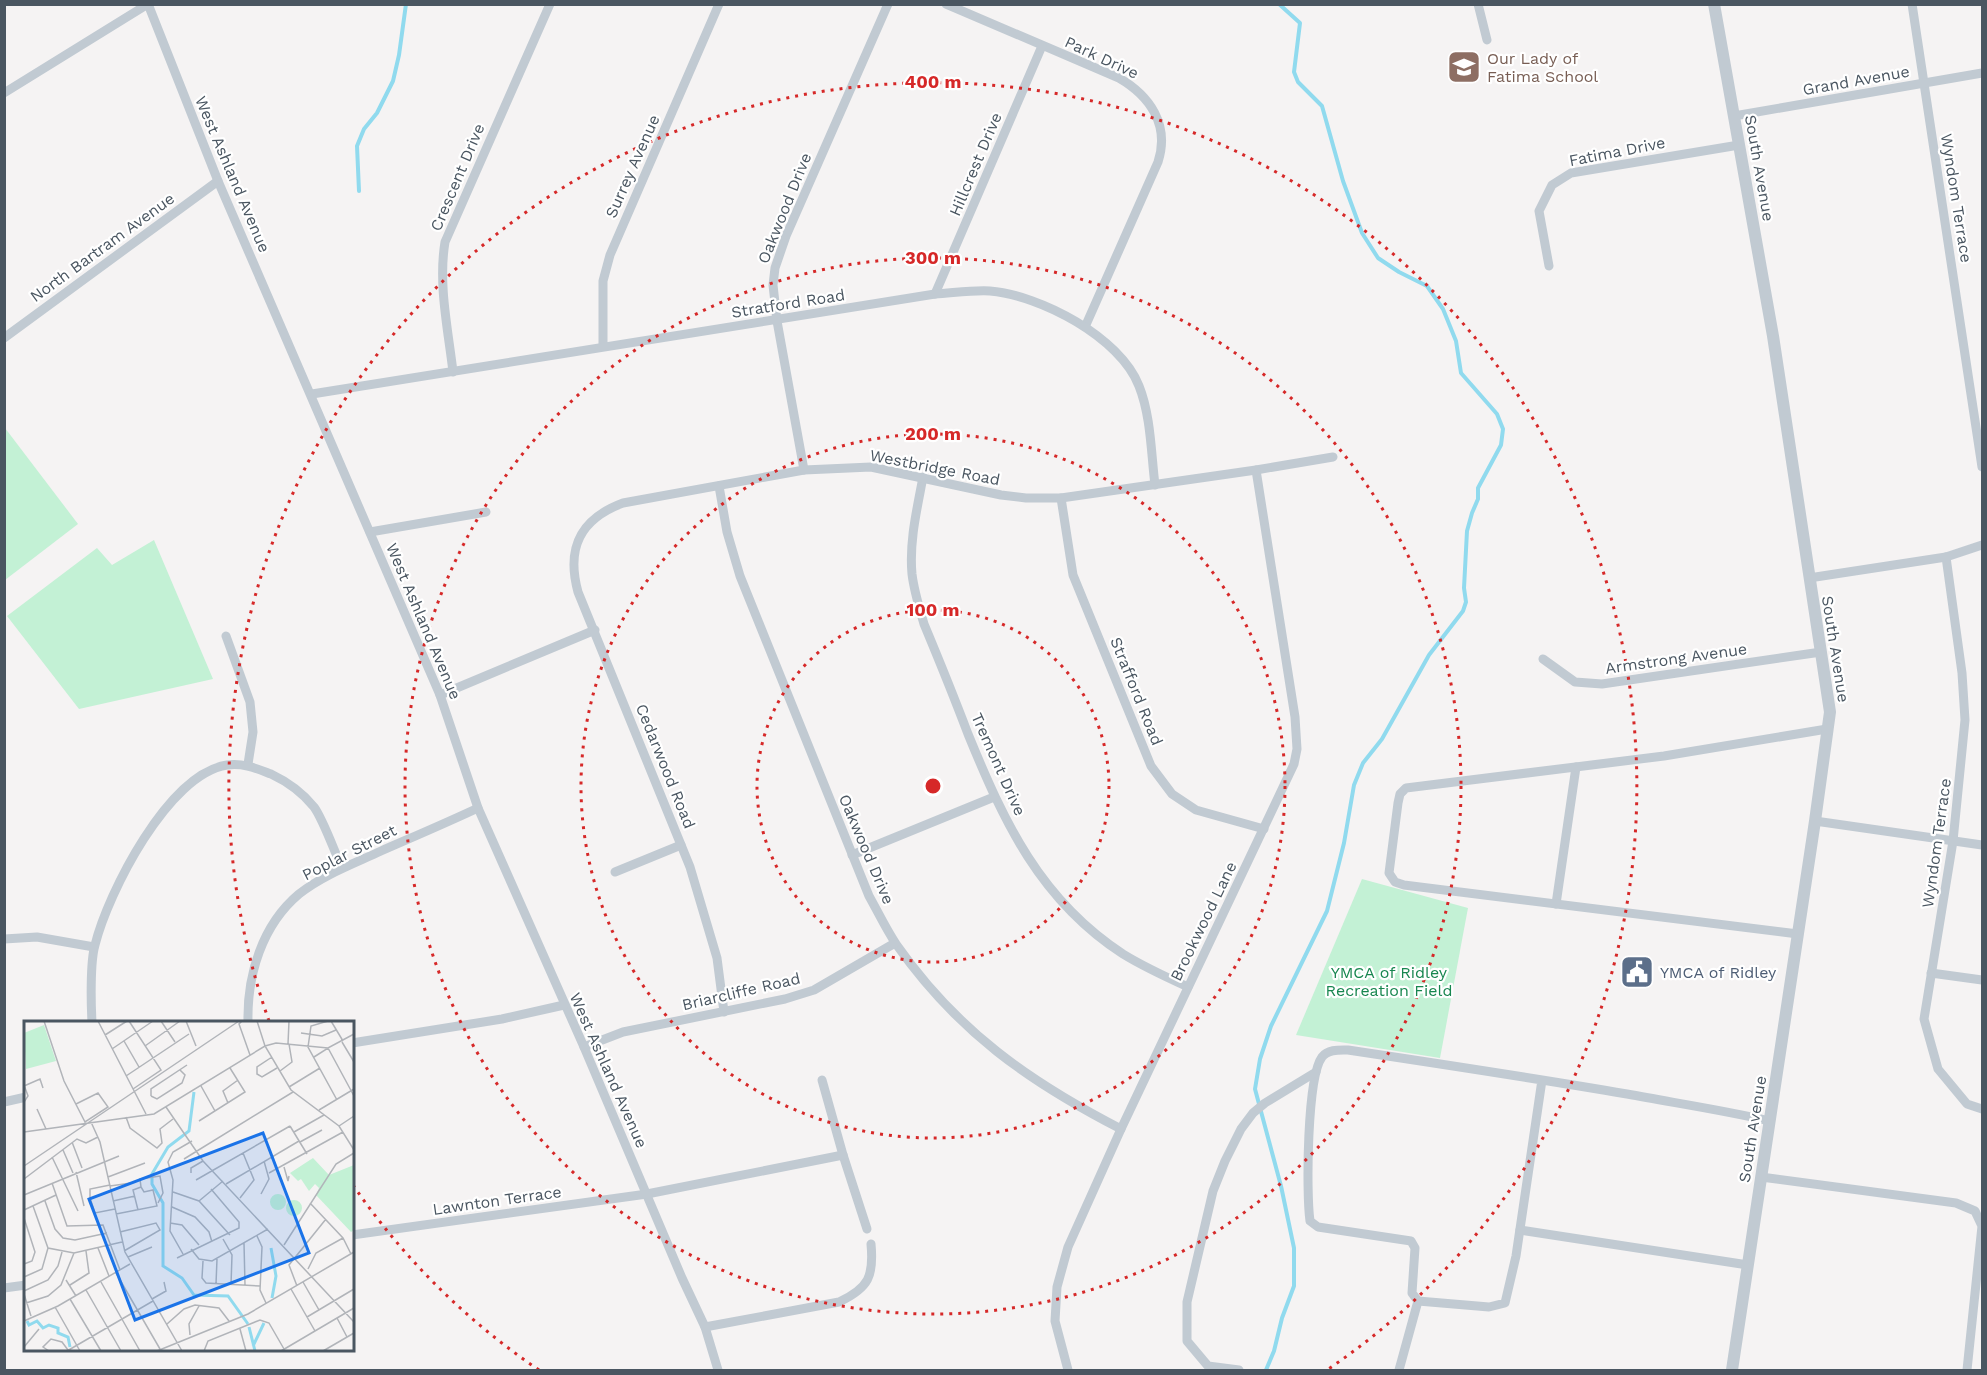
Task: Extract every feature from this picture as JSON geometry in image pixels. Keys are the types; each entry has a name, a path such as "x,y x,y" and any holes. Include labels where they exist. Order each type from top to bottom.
{"street":[{"path":"4,93 148,4"},
{"name":"West Ashland Avenue","path":"148,4 218,180 440,694 478,808 705,1327 718,1371"},
{"name":"Crescent Drive","path":"453,372 442,268 445,242 550,4"},
{"name":"Surrey Avenue","path":"603,346 603,281 608,262 719,4"},
{"name":"Oakwood Drive","path":"804,470 777,321 773,285 779,255 888,4"},
{"name":"Park Drive","path":"946,4 1132,85 1147,100 1158,116 1162,146 1151,181 1085,327"},
{"path":"1478,4 1487,40"},
{"name":"South Avenue","path":"1714,4 1773,336 1830,712 1732,1371"},
{"name":"Wyndom Terrace","path":"1912,4 1983,467"},
{"name":"Hillcrest Drive","path":"935,294 1042,46"},
{"name":"Grand Avenue","path":"1734,116 1983,73"},
{"name":"Fatima Drive","path":"1549,266 1539,211 1552,185 1571,173 1739,144"},
{"name":"North Bartram Avenue","path":"4,338 218,180"},
{"name":"Stratford Road","path":"312,394 935,294 991,291 1014,295 1042,304 1085,327 1122,358 1139,384 1144,403 1155,485"},
{"name":"Westbridge Road","path":"580,536 596,516 623,503 804,470 871,467 1001,495 1060,498 1333,457"},
{"name":"Brookwood Lane","path":"1068,1371 1055,1321 1057,1287 1068,1247 1121,1129 1294,764 1298,748 1256,470"},
{"name":"Tremont Drive","path":"923,477 913,534 912,573 915,595 924,624 994,797 1023,852 1049,887 1081,920 1123,954 1188,987"},
{"name":"Oakwood Drive","path":"719,486 727,532 740,576 868,896 895,943 939,998 989,1046 1038,1083 1121,1129"},
{"name":"Strafford Road","path":"1060,498 1073,575 1151,766 1172,794 1196,810 1264,829"},
{"path":"370,532 486,512"},
{"name":"Cedarwood Road","path":"580,536 573,553 574,577 578,592 690,867 717,958 724,1012"},
{"path":"1809,578 1946,557 1983,544"},
{"name":"Wyndom Terrace","path":"1946,557 1962,674 1965,720 1953,841 1924,1018 1938,1069 1967,1104 1983,1110"},
{"path":"440,694 595,630"},
{"path":"226,636 250,702 253,732 248,764"},
{"name":"Armstrong Avenue","path":"1543,659 1575,682 1602,684 1821,652"},
{"path":"1798,934 1404,885 1395,882 1389,873 1398,803 1400,794 1406,788 1664,756 1827,729"},
{"path":"92,1021 94,947 115,888 139,844 182,791 207,772 226,765 248,764 290,783 315,808 342,868"},
{"path":"1556,904 1576,767"},
{"path":"852,855 994,797"},
{"name":"Poplar Street","path":"248,1021 249,989 254,966 270,929 285,908 299,895 342,868 478,808"},
{"path":"1815,821 1983,845"},
{"path":"615,872 681,845"},
{"path":"4,939 37,937 94,947"},
{"name":"Briarcliffe Road","path":"584,1047 623,1032 784,999 814,990 895,943"},
{"path":"1931,973 1983,980"},
{"path":"354,1043 502,1019 564,1005"},
{"path":"1542,1080 1520,1230 1505,1303 1489,1307 1418,1301 1412,1293 1415,1248 1411,1241 1318,1227 1310,1221 1307,1201 1308,1154 1316,1072 1323,1056 1331,1051 1348,1050 1542,1080 1770,1121"},
{"path":"1239,1371 1208,1366 1187,1341 1187,1302 1214,1191 1225,1161 1241,1129 1253,1113 1265,1103 1316,1072"},
{"path":"822,1080 867,1229"},
{"path":"4,1101 24,1097"},
{"name":"Lawnton Terrace","path":"354,1236 647,1194 843,1155"},
{"path":"1761,1177 1956,1203 1975,1211 1982,1226 1967,1371"},
{"path":"1520,1230 1748,1264"},
{"path":"705,1327 846,1299 861,1288 869,1277 873,1264 871,1244"},
{"path":"4,1288 24,1285"},
{"path":"1399,1371 1418,1301"}],"green space":[{"path":"5,428 78,524 5,580"},
{"path":"154,540 213,679 79,709 7,616 97,548 112,565"},
{"name":"YMCA of Ridley Recreation Field","path":"1362,879 1468,908 1440,1058 1296,1035"}],"waterway":[{"path":"359,191 357,146 364,129 377,113 393,81 406,4"},
{"path":"1266,1370 1294,1286 1294,1248 1281,1186 1255,1089 1260,1059 1271,1026 1327,911 1344,843 1354,785 1363,763 1382,739 1429,655 1463,611 1466,602 1464,588 1467,531 1478,499 1478,488 1501,445 1503,429 1497,414 1461,373 1456,341 1443,309 1427,286 1378,258 1362,233 1343,181 1322,106 1298,82 1294,72 1300,23 1279,4"}],"place":[{"name":"Our Lady of Fatima School","path":"1464,67"},
{"name":"YMCA of Ridley","path":"1637,972"}]}
